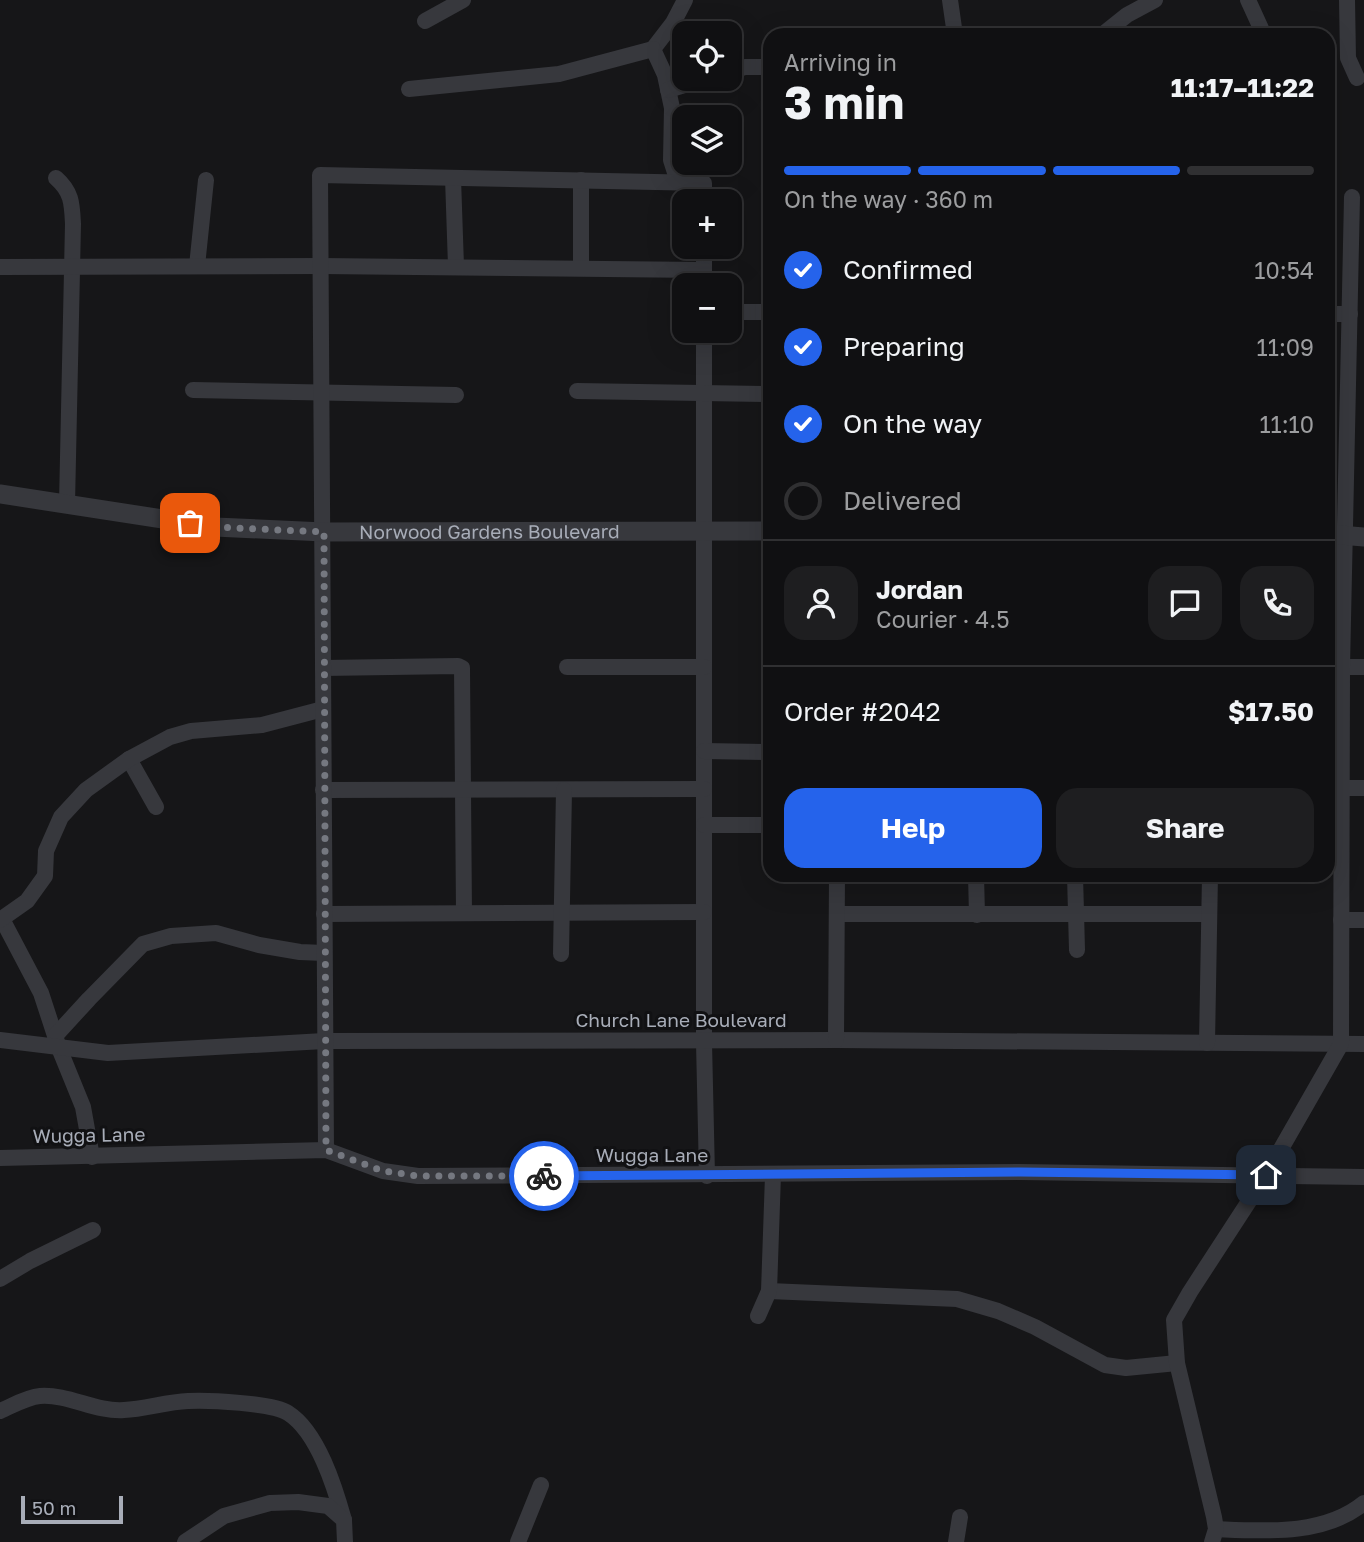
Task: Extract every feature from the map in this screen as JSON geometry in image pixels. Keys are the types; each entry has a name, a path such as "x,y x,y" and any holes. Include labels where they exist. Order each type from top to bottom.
{"street":[{"path":"425,21 463,0"},
{"path":"409,89 559,74 653,49 673,23 685,0"},
{"path":"950,0 954,28"},
{"path":"1110,28 1155,0"},
{"path":"1248,0 1261,28"},
{"path":"1347,0 1348,58 1357,78"},
{"path":"653,49 665,75 672,108 671,160 678,182"},
{"path":"742,68 763,67"},
{"path":"668,90 672,89"},
{"path":"326,1150 320,175 678,182 704,183 704,189"},
{"path":"56,178 66,187 72,199 67,504"},
{"path":"453,178 456,266"},
{"path":"197,266 206,180"},
{"path":"581,180 581,268"},
{"path":"1352,197 1357,270 1350,314 1356,401 1335,667 1335,751 1342,788 1341,1044 1266,1175 1174,1320 1177,1363 1211,1502 1214,1535 1276,1532 1321,1523 1351,1514 1364,1503"},
{"path":"0,267 456,266 581,268 672,275"},
{"path":"742,312 763,312"},
{"path":"1335,314 1350,314"},
{"path":"704,343 704,1042 707,1176"},
{"path":"193,390 456,395"},
{"path":"577,391 763,394"},
{"name":"Norwood Gardens Boulevard","path":"0,494 215,527 324,532 763,531"},
{"path":"323,667 462,668 464,913"},
{"path":"567,667 704,667"},
{"path":"1335,667 1364,667"},
{"path":"92,1157 83,1107 41,993 1,919 27,901 45,876 46,851 61,817 86,790 129,759 180,734 262,725 323,709"},
{"path":"704,751 763,752"},
{"path":"129,759 156,807"},
{"path":"1342,788 1364,788"},
{"path":"323,790 704,789"},
{"path":"561,954 564,790"},
{"path":"704,825 763,825"},
{"path":"836,1040 837,882"},
{"path":"976,882 977,915"},
{"path":"1075,882 1077,950"},
{"path":"1207,1043 1210,882"},
{"path":"324,914 704,912"},
{"path":"838,914 1209,914"},
{"path":"1341,920 1364,920"},
{"path":"57,1042 89,999 143,944 171,936 216,933 259,945 324,953"},
{"name":"Church Lane Boulevard","path":"0,1040 57,1042 108,1053 324,1041 836,1040 1364,1044"},
{"name":"Wugga Lane","path":"0,1158 326,1150 383,1171 418,1176 1020,1172 1364,1177"},
{"path":"758,1316 769,1291 773,1175"},
{"path":"0,1279 93,1230"},
{"path":"769,1291 957,1299 998,1311 1035,1327 1105,1365 1126,1368 1177,1363"},
{"path":"0,1411 39,1396 123,1411 187,1401 257,1405 286,1411 303,1425 335,1488 344,1520 345,1542"},
{"path":"518,1542 541,1485"},
{"path":"185,1542 224,1516 270,1503 298,1502 328,1506 344,1520"},
{"path":"956,1542 960,1517"}],"way so far":[{"path":"190,523 215,527 324,532 326,1150 383,1171 418,1176 544,1176"}],"route":[{"path":"544,1176 1020,1172 1266,1175"}]}
